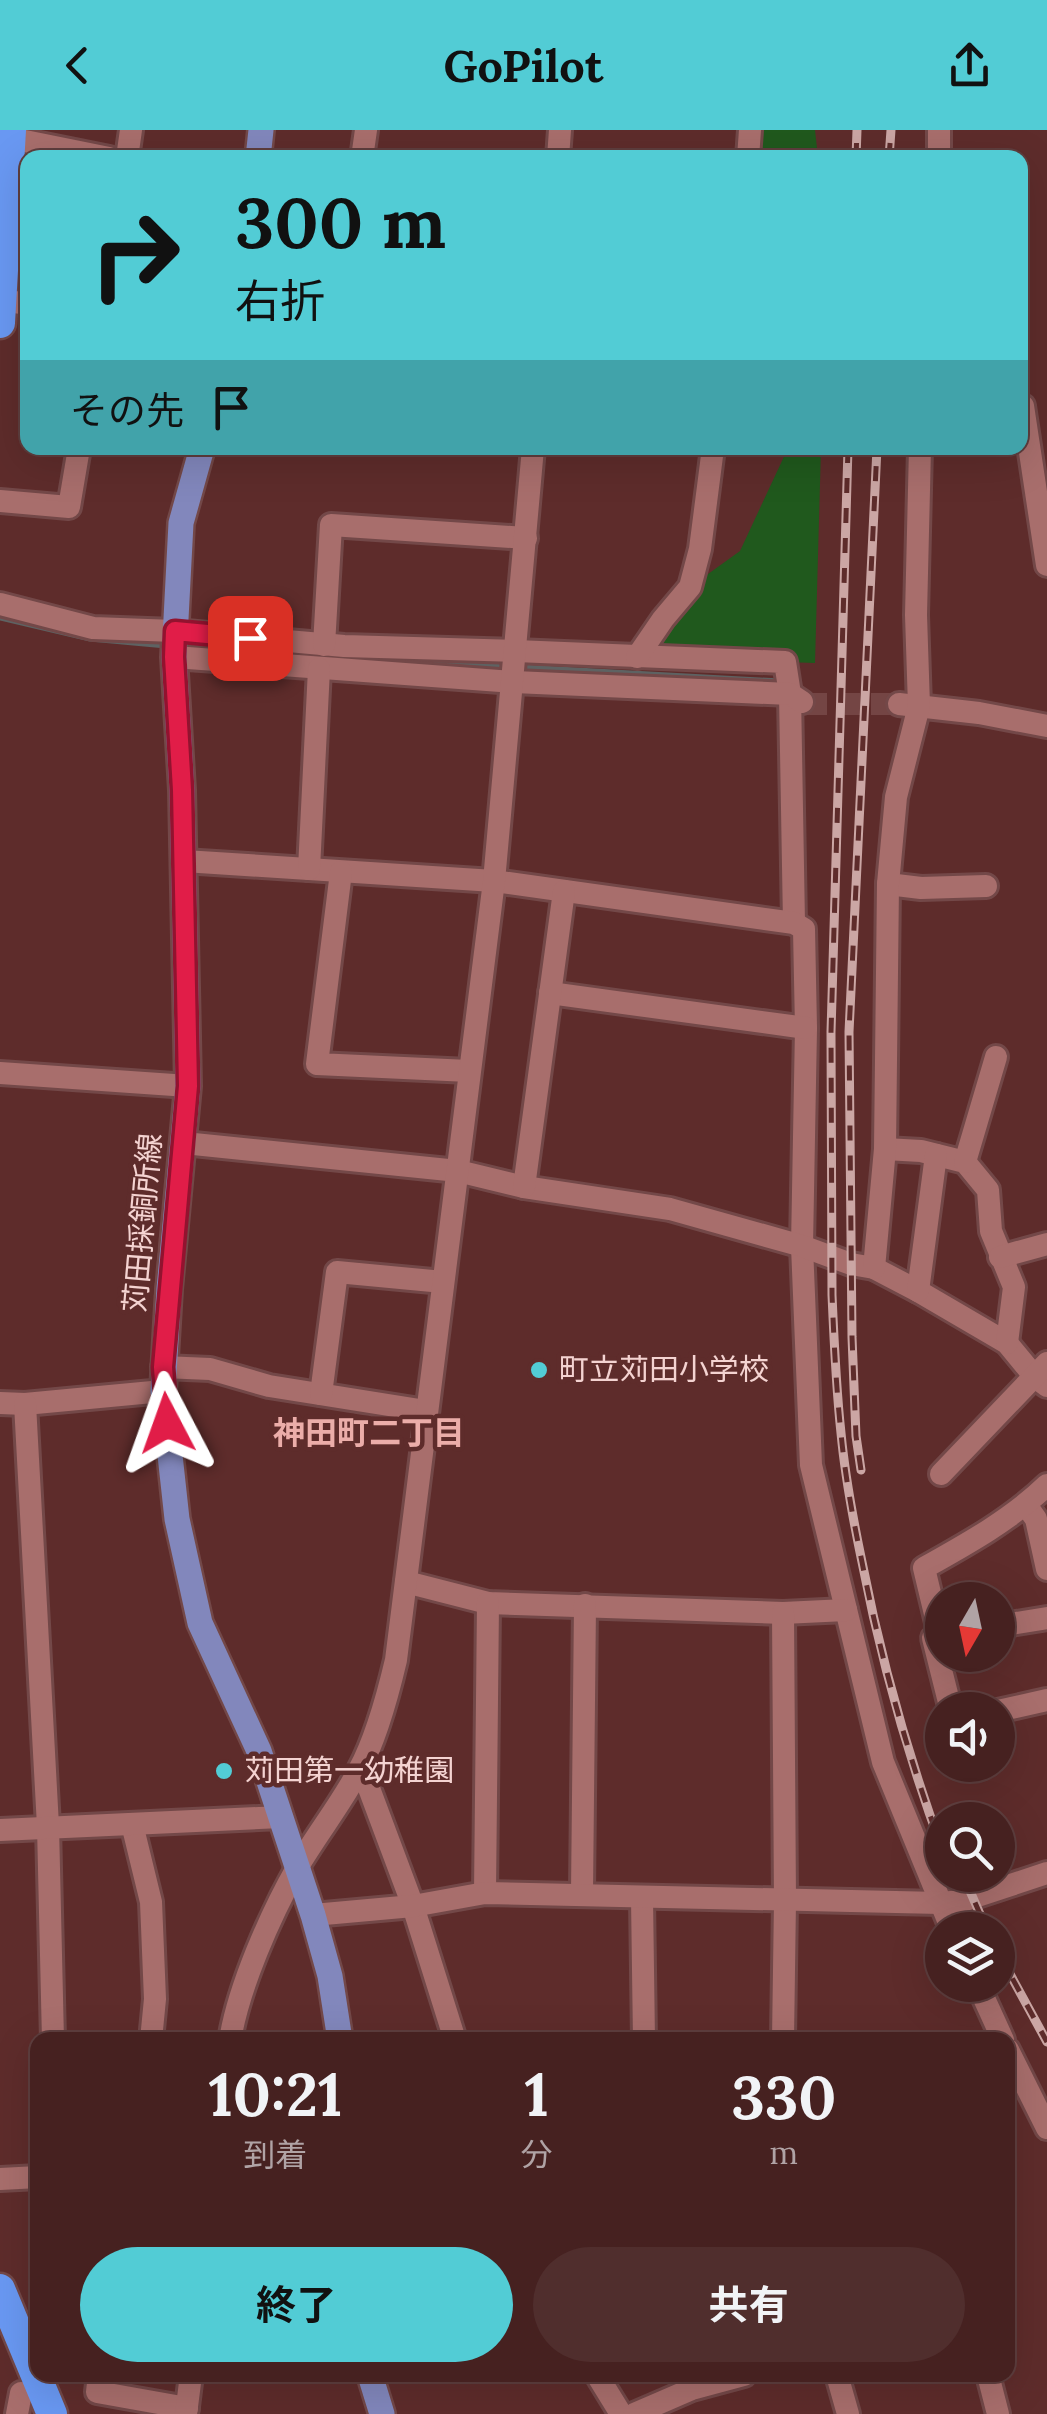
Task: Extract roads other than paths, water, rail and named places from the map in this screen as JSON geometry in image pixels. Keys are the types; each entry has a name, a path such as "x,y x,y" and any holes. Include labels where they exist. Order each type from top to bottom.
{"highway":[{"path":"7,134 7,307"},
{"path":"0,2288 30,2361"},
{"path":"0,2338 23,2407"},
{"path":"39,2382 52,2414"}],"main road":[{"name":"苅田採銅所線","path":"200,455 181,523 175,644 188,1086 163,1379 177,1519 200,1623 258,1751 330,1976 339,2032"},
{"path":"372,2382 382,2414"}],"street":[{"path":"7,134 74,150"},
{"path":"1028,444 1047,565"},
{"path":"0,501 70,507 78,455"},
{"path":"231,2032 234,2015 266,1933 297,1869 361,1768 396,1660 494,881 533,455"},
{"path":"637,657 690,587 700,549 713,455"},
{"path":"874,1268 885,1149 888,884 916,614 920,455"},
{"path":"324,645 331,525 526,538"},
{"path":"0,604 92,628 319,669 798,699"},
{"path":"175,644 324,645 785,662 798,699 794,923"},
{"path":"309,869 319,669"},
{"path":"909,705 1047,726"},
{"path":"184,861 494,881 794,923 804,929 802,1246 811,1465 882,1762 944,1912"},
{"path":"341,872 317,1064 469,1072"},
{"path":"888,884 921,888 986,886"},
{"path":"524,1187 564,891"},
{"path":"550,993 806,1028"},
{"path":"965,1162 996,1057"},
{"path":"0,1073 188,1086"},
{"path":"184,1144 458,1170 524,1187 670,1209 874,1268 1007,1343 1043,1375 941,1474"},
{"path":"885,1149 921,1151 965,1162 988,1190 991,1231 1014,1288 1007,1343"},
{"path":"918,1290 936,1155"},
{"path":"1000,1257 1047,1244"},
{"path":"321,1394 337,1272 443,1282"},
{"path":"0,1403 25,1404 210,1369 269,1386 426,1411"},
{"path":"25,1404 48,1826 53,2032"},
{"path":"928,1582 924,1568 1026,1505 1047,1484"},
{"path":"1026,1505 1036,1518 1047,1568"},
{"path":"406,1582 488,1603 782,1613 846,1610"},
{"path":"486,1892 488,1603"},
{"path":"582,1894 584,1606"},
{"path":"782,1613 783,2032"},
{"path":"1015,1623 1047,1618"},
{"path":"1015,1707 1047,1700"},
{"path":"361,1768 412,1906 452,2032"},
{"path":"0,1830 280,1817"},
{"path":"132,1824 151,1902 152,2032"},
{"path":"312,1916 412,1906 486,1892 962,1902 1047,1873"},
{"path":"642,1898 644,2032"},
{"path":"986,2002 999,2032"},
{"path":"1016,2096 1047,2128"},
{"path":"0,2178 30,2177"},
{"path":"98,2382 97,2392 187,2411 190,2382"},
{"path":"601,2382 621,2414"},
{"path":"634,2414 690,2382"},
{"path":"839,2382 848,2414"},
{"path":"990,2382 998,2414"}],"waterway":[{"path":"0,618 90,639 166,646"},
{"path":"207,648 321,655"},
{"path":"362,658 506,667"},
{"path":"522,667 780,681"}],"tunnel":[{"path":"805,704 899,704"}],"railway":[{"path":"856,150 857,130"},
{"path":"890,150 891,130"},
{"path":"848,455 831,1032 836,1381 847,1481 869,1599 896,1707 926,1802"},
{"path":"861,1470 852,1337 849,1032 877,455"},
{"path":"970,1892 979,1912"},
{"path":"1015,1983 1047,2042"}],"place":[{"name":"町立苅田小学校","path":"539,1370"},
{"name":"苅田第一幼稚園","path":"224,1771"}],"district":[{"name":"神田町二丁目","path":"369,1433"}]}
